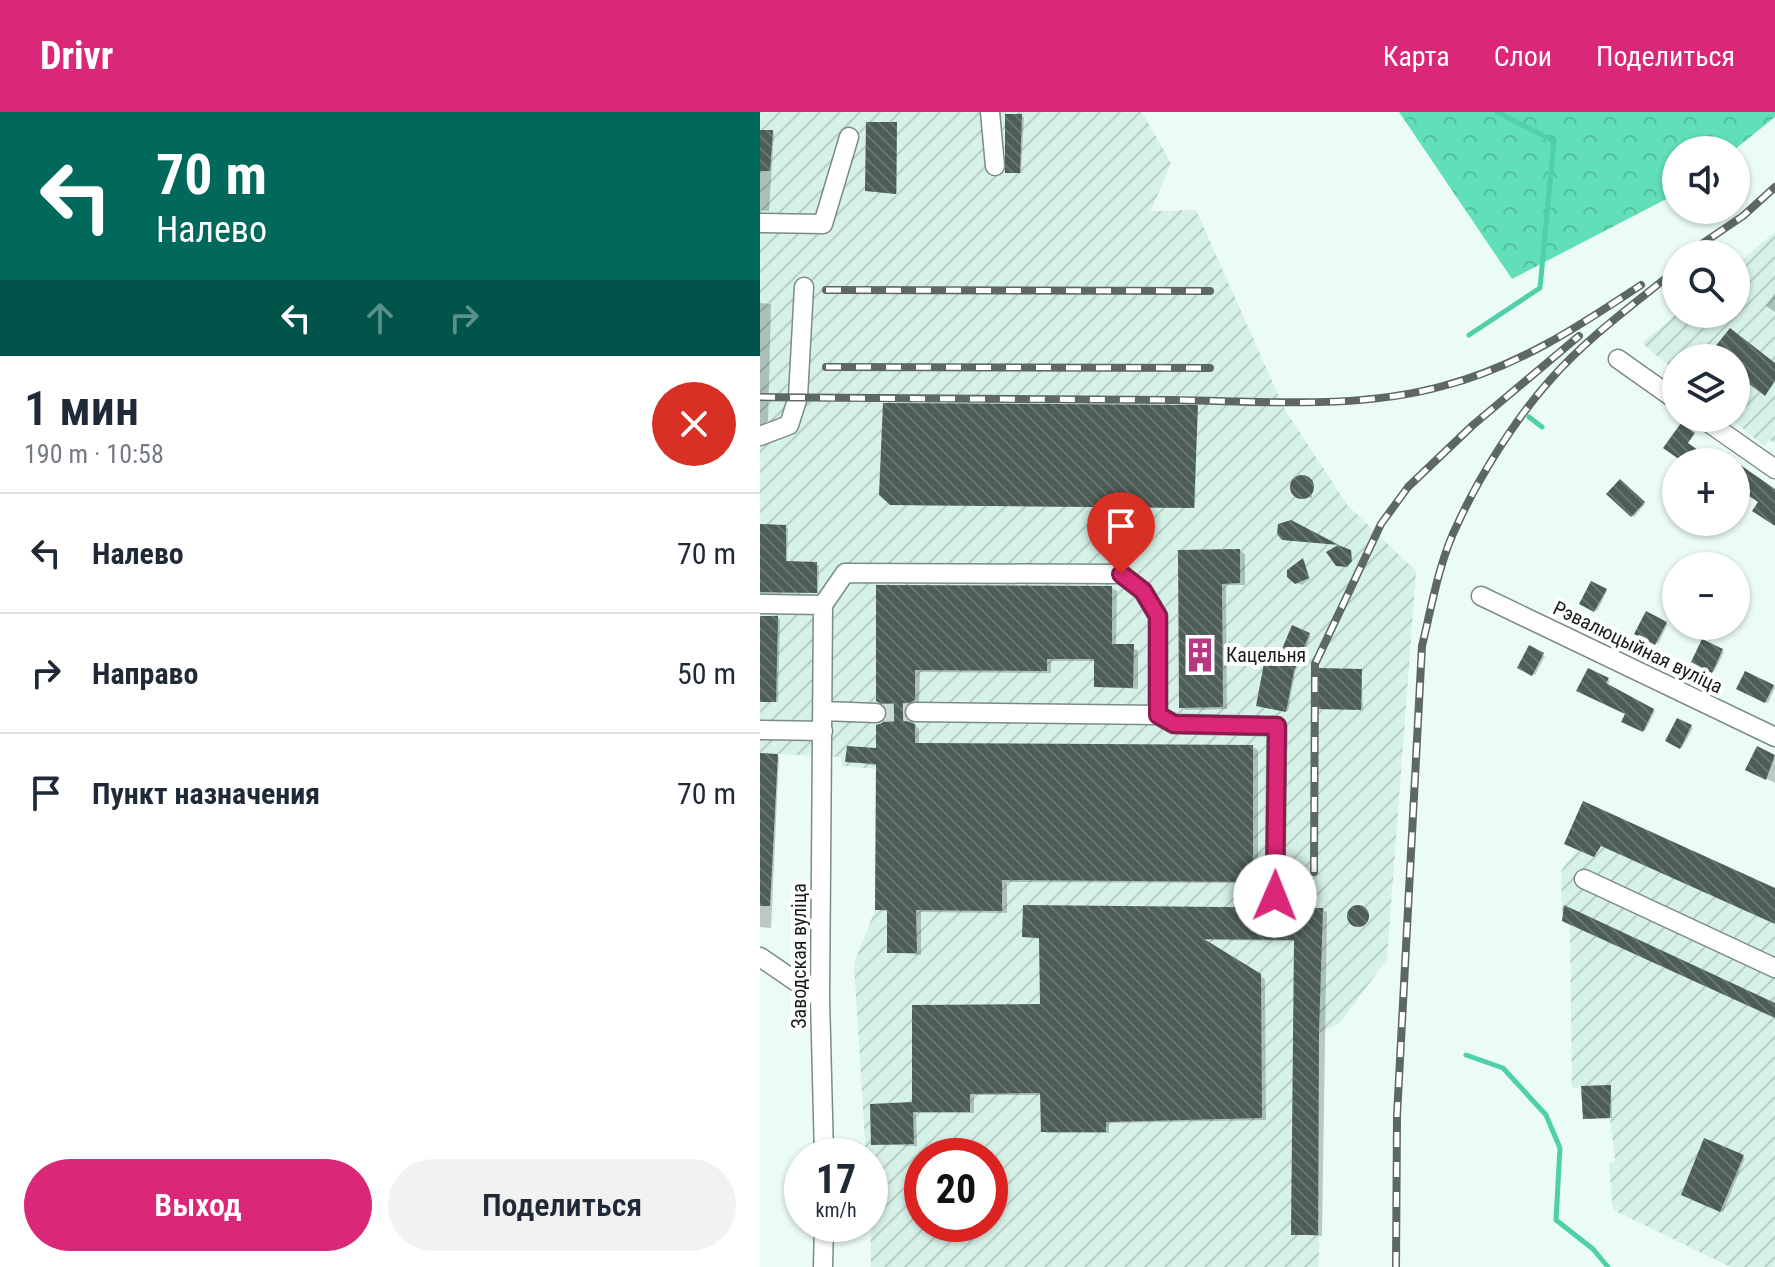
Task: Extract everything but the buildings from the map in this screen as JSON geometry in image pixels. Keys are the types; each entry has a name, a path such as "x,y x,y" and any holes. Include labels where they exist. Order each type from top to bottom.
{"street":[{"path":"990,112 995,166"},
{"path":"760,223 823,224 849,137"},
{"path":"760,436 789,425 798,397 804,287"},
{"path":"1618,359 1662,390"},
{"path":"1722,432 1775,469"},
{"path":"760,604 823,605 845,573 1121,574 1143,591 1158,616 1158,715"},
{"name":"Рэвалюцыйная вуліца","path":"1481,596 1775,737"},
{"name":"Заводская вуліца","path":"823,605 820,998 824,1138"},
{"path":"823,711 876,713"},
{"path":"915,712 1158,715 1174,724 1277,726 1275,896"},
{"path":"760,730 823,731"},
{"path":"1584,879 1775,968"},
{"path":"760,957 820,998"},
{"path":"823,1267 824,1242"}],"shaded area":[{"path":"760,112 1142,112 1171,163 1151,211 1196,210 1284,408 1347,505 1416,571 1387,959 1340,1023 1319,1033 1319,1267 871,1267 871,1242 888,1242 888,1138 865,1138 854,964 875,910 876,769 842,766 841,757 760,753"},
{"path":"1775,232 1775,443 1770,440 1764,446 1747,432 1750,432 1750,344 1662,344 1662,360 1642,343 1662,326 1750,328 1750,253"},
{"path":"1583,801 1775,888 1775,1267 1731,1267 1613,1210 1609,1164 1615,1160 1610,1119 1583,1119 1581,1087 1572,1089 1570,925 1562,921 1561,871 1577,850 1564,844"}],"green space":[{"path":"1399,112 1775,112 1775,117 1750,137 1662,136 1662,201 1512,279"}],"waterway":[{"path":"1469,335 1540,288 1554,141 1497,112"},
{"path":"1529,417 1542,427"},
{"path":"1466,1055 1503,1068 1546,1115 1560,1148 1556,1220 1593,1249 1608,1267"}],"tunnel":[{"path":"876,713 915,712"}],"railway":[{"path":"1708,240 1743,216 1775,187"},
{"path":"1396,1267 1397,1116 1422,646 1441,568 1451,538 1477,486 1538,394 1595,335 1662,281"},
{"path":"760,397 1274,402 1342,401 1410,394 1470,378 1522,357 1641,285"},
{"path":"826,290 1210,291"},
{"path":"1314,872 1315,664 1381,524 1408,487 1473,425 1579,336"},
{"path":"826,367 1210,368"}],"place":[{"name":"Кацельня","path":"1200,655"}],"route":[{"path":"1121,574 1143,591 1158,616 1158,715 1174,724 1277,726 1275,896"}]}
